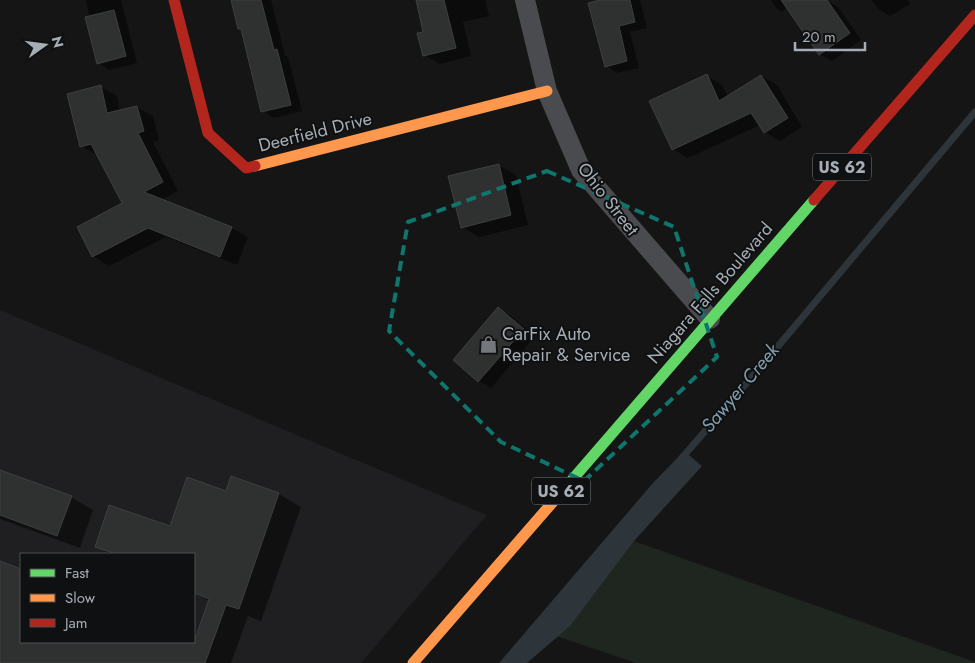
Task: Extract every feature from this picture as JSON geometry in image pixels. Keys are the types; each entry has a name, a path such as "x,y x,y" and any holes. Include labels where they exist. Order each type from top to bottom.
{"main road":[{"name":"Deerfield Drive","path":"174,0 208,133 246,168 547,91"},
{"name":"Niagara Falls Boulevard","path":"413,663 975,15"}],"street":[{"name":"Ohio Street","path":"525,0 547,91 581,170 710,319"}],"highlighted area":[{"path":"547,171 674,227 717,357 584,481 501,442 389,331 408,222"}],"shaded area":[{"path":"0,310 487,515 361,663 0,663"},
{"path":"684,451 702,466 634,541 570,626 527,663 499,663 653,483"},
{"path":"634,541 975,663 636,663 547,633"}],"building":[{"path":"231,0 261,0 274,50 277,49 291,105 261,112 241,29 238,29"},
{"path":"416,0 444,0 456,48 423,56 417,33 423,32"},
{"path":"600,0 630,0 635,22 619,26 627,61 605,67 588,3"},
{"path":"781,0 827,0 850,33 819,55"},
{"path":"114,10 126,56 97,64 85,17"},
{"path":"707,74 719,101 761,75 788,118 764,133 751,113 672,150 649,101"},
{"path":"101,85 107,113 137,106 144,131 138,133 163,182 144,192 232,227 220,257 148,228 92,257 77,227 122,203 91,144 80,147 67,94"},
{"path":"499,164 511,215 461,228 448,176"},
{"name":"CarFix Auto Repair & Service","path":"498,307 524,329 478,382 453,360"},
{"path":"0,470 72,496 57,536 0,515"},
{"path":"231,476 279,493 239,609 226,605 205,663 0,663 0,561 20,569 20,643 195,643 209,599 195,593 195,553 113,553 95,547 109,505 170,526 187,477 226,491"}],"waterway":[{"name":"Sawyer Creek","path":"681,459 975,112"}],"traffic: fast":[{"path":"565,488 814,200"}],"traffic: slow":[{"path":"255,166 547,91"},
{"path":"413,663 565,488"}],"traffic: jam":[{"path":"174,0 208,133 246,168 255,166"},
{"path":"814,200 975,15"}],"place":[{"name":"CarFix Auto Repair & Service","path":"488,344"}]}
